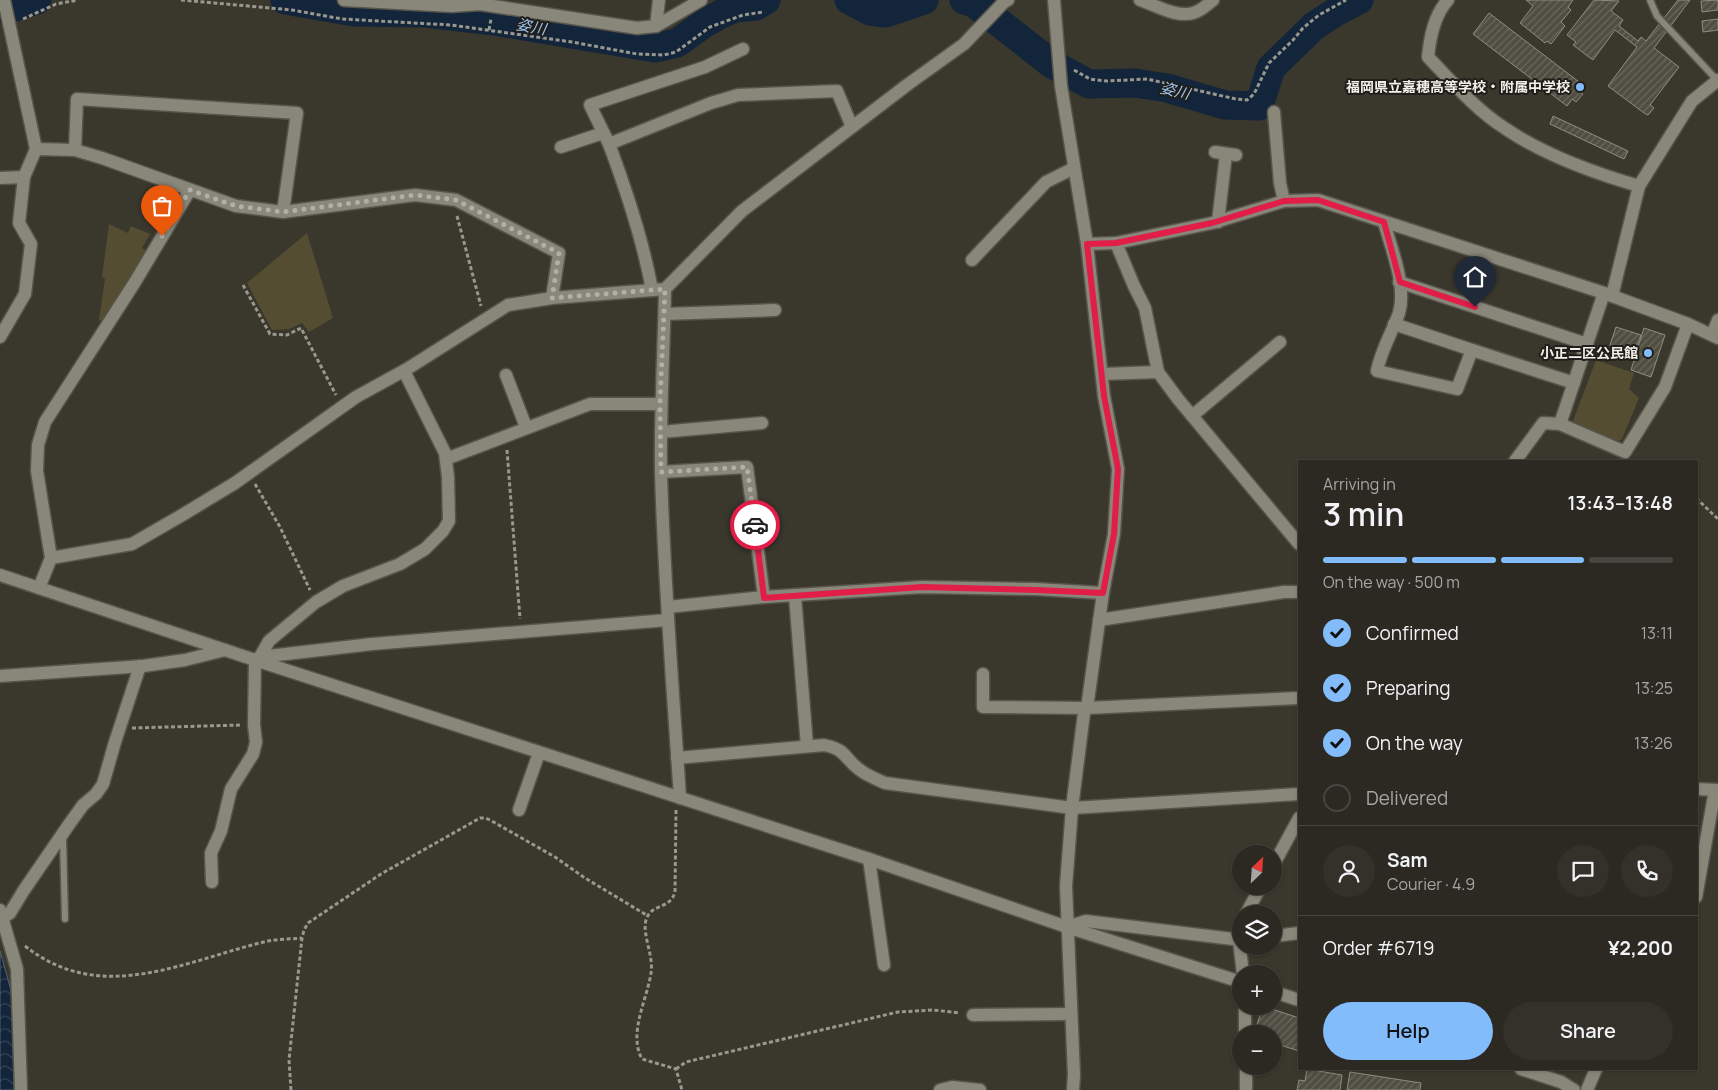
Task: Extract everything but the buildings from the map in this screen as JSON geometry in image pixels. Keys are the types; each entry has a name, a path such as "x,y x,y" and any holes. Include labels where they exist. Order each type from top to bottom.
{"street":[{"path":"0,337 25,294 30,244 19,223 24,177 36,149 4,0"},
{"path":"344,0 452,6 480,4 637,28 656,26 701,0"},
{"path":"656,26 659,0"},
{"path":"1054,0 1061,86 1087,244 1102,374 1118,469 1114,534 1103,593 1087,708 1084,713 1072,808 1066,886 1074,1075 1073,1090"},
{"path":"1140,0 1177,13 1192,14 1204,8 1213,0"},
{"path":"1448,0 1443,5 1430,35 1428,56 1468,99 1506,129 1542,149 1601,175 1639,186"},
{"path":"51,558 132,544 249,473 356,397 404,371 508,305 552,298 665,289 742,211 906,85 964,44 1004,1"},
{"path":"652,290 627,191 606,138 590,105 705,68 743,49"},
{"path":"1560,424 1587,344 1608,295 1639,186 1692,101 1718,80"},
{"path":"561,147 606,138 738,95 837,91 852,127"},
{"path":"76,150 77,99 296,113 283,212"},
{"path":"1274,112 1280,183 1284,201"},
{"path":"36,149 76,150 236,206 283,212 415,195 456,200 559,253 552,298"},
{"path":"1218,222 1226,154"},
{"path":"972,260 1046,182 1074,168"},
{"path":"0,178 24,177"},
{"path":"39,588 51,558 37,471 38,445 45,422 135,282 190,190"},
{"path":"1087,244 1116,243 1218,222 1284,201 1318,200 1608,295 1688,324 1715,337 1718,320"},
{"path":"1384,222 1400,282 1401,304 1379,358 1377,371 1457,389 1472,350"},
{"path":"1116,243 1145,308 1158,372 1192,416 1298,543"},
{"path":"1400,282 1587,344"},
{"path":"665,289 660,404 661,472 678,798"},
{"path":"664,314 775,310"},
{"path":"1394,324 1574,383"},
{"path":"1516,460 1543,423 1560,424 1625,452 1665,387 1688,324"},
{"path":"1192,416 1280,342"},
{"path":"212,882 211,853 221,831 231,789 253,754 256,742 254,725 257,658 269,640 316,602 343,586 400,564 425,549 443,531 448,521 446,453 404,371"},
{"path":"1102,374 1158,372"},
{"path":"506,375 526,427"},
{"path":"446,459 590,404 660,404"},
{"path":"661,432 762,423"},
{"path":"661,472 747,467 764,598"},
{"path":"0,575 226,650 257,658 539,753 869,859 1067,928 1232,979"},
{"path":"668,607 922,587 1103,593"},
{"path":"1099,620 1284,592 1298,592"},
{"path":"795,596 807,746"},
{"path":"257,658 372,644 668,620"},
{"path":"0,676 140,666 185,660 226,650"},
{"path":"22,1090 17,969 0,916 10,913 62,834 83,805 96,794 103,784 140,666"},
{"path":"983,674 983,707 1087,708 1298,698"},
{"path":"677,758 824,745 843,752 858,769 885,783 1072,808 1298,794"},
{"path":"519,810 539,753"},
{"path":"1698,789 1717,790 1698,887"},
{"path":"1282,849 1298,820"},
{"path":"869,859 884,965"},
{"path":"1067,928 1086,921 1232,939"},
{"path":"1282,935 1298,933"},
{"path":"1282,995 1298,1000"},
{"path":"973,1015 1071,1014"},
{"path":"1524,1070 1561,1082 1574,1090"},
{"path":"1587,1090 1596,1070"},
{"path":"1246,1075 1246,1090"},
{"path":"940,1090 952,1087 980,1090"}],"lane":[{"path":"1650,0 1657,16 1718,80"},
{"path":"62,834 65,919"}],"path":[{"path":"8,22 17,22 56,4 78,0"},
{"path":"181,0 292,10 342,19 451,25 490,30"},
{"path":"1059,62 1090,79 1106,81 1147,79 1247,100 1254,94 1269,63 1303,28 1319,15 1346,0"},
{"path":"456,200 455,210 482,312 486,318"},
{"path":"243,284 270,334 287,335 300,328 342,408"},
{"path":"506,435 520,632"},
{"path":"249,473 280,528 316,602"},
{"path":"1698,500 1718,519"},
{"path":"119,729 254,725"},
{"path":"678,798 676,892 674,898 669,903 654,909 648,916 646,923 652,966 638,1024 637,1051 642,1059 676,1069 686,1062 898,1012 933,1010 973,1015"},
{"path":"291,1090 289,1060 302,938 308,923 381,874 480,818 485,818 556,858 648,916"},
{"path":"5,932 37,955 67,969 88,974 120,976 170,969 270,941 302,938"},
{"path":"676,1069 682,1090"}],"shaded area":[{"path":"109,224 128,233 131,226 150,234 142,248 147,251 103,322 99,320 105,279 102,277"},
{"path":"307,233 333,318 309,332 302,323 289,329 272,330 247,283"},
{"path":"1596,360 1634,373 1629,389 1639,398 1622,439 1618,441 1575,424 1573,421"}],"water":[{"path":"0,951 12,994 14,1090 0,1090"}],"waterway":[{"name":"姿川","path":"0,8 15,7 37,0"},
{"name":"姿川","path":"285,0 354,12 425,13 494,21 655,48 677,43 721,14 736,8 756,6 766,0"},
{"name":"姿川","path":"849,0 870,11 886,13 924,0"},
{"name":"姿川","path":"964,0 974,3 1052,64 1089,84 1135,83 1167,88 1225,105 1259,106 1271,68 1314,26 1359,0"}],"way so far":[{"path":"162,236 190,190 236,206 283,212 415,195 456,200 559,253 552,298 665,289 660,404 661,472 747,467 755,525"}],"place":[{"name":"福岡県立嘉穂高等学校・附属中学校","path":"1580,87"},
{"name":"小正二区公民館","path":"1648,353"}],"route":[{"path":"755,525 764,598 922,587 1103,593 1114,534 1118,469 1104,396 1087,244 1116,243 1212,223 1284,201 1318,200 1384,222 1400,282 1475,307"}]}
